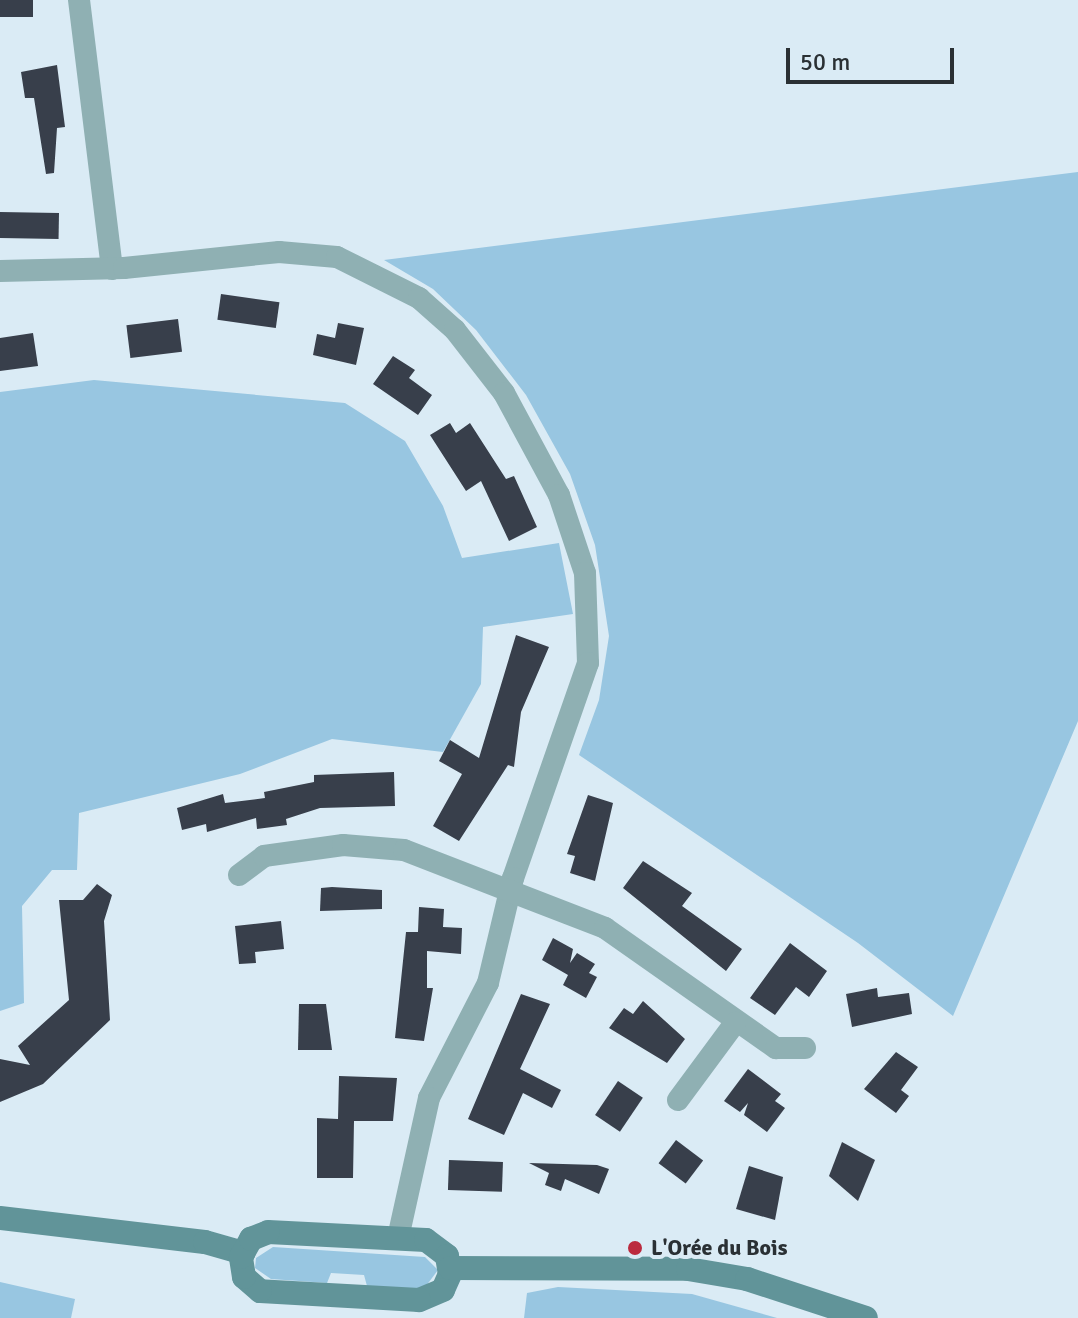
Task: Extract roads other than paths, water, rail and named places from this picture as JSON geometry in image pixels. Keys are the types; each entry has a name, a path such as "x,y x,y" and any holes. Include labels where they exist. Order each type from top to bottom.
{"street":[{"path":"79,0 112,269"},
{"path":"0,271 112,269 279,252 337,257 419,298 455,330 504,393 536,447 576,542 590,632 580,690 512,889 488,983 429,1098 398,1238"},
{"path":"239,875 264,856 343,845 404,850 512,889 605,928 735,1023 776,1048 805,1048"},
{"path":"678,1100 735,1023"},
{"path":"0,1218 205,1242 243,1253"},
{"path":"268,1232 398,1238 434,1243 450,1268 443,1290 428,1299 260,1291 244,1277 243,1253 251,1239 268,1232"},
{"path":"450,1268 688,1269 747,1279 866,1318"}],"place":[{"name":"L'Orée du Bois","path":"635,1248"}]}
